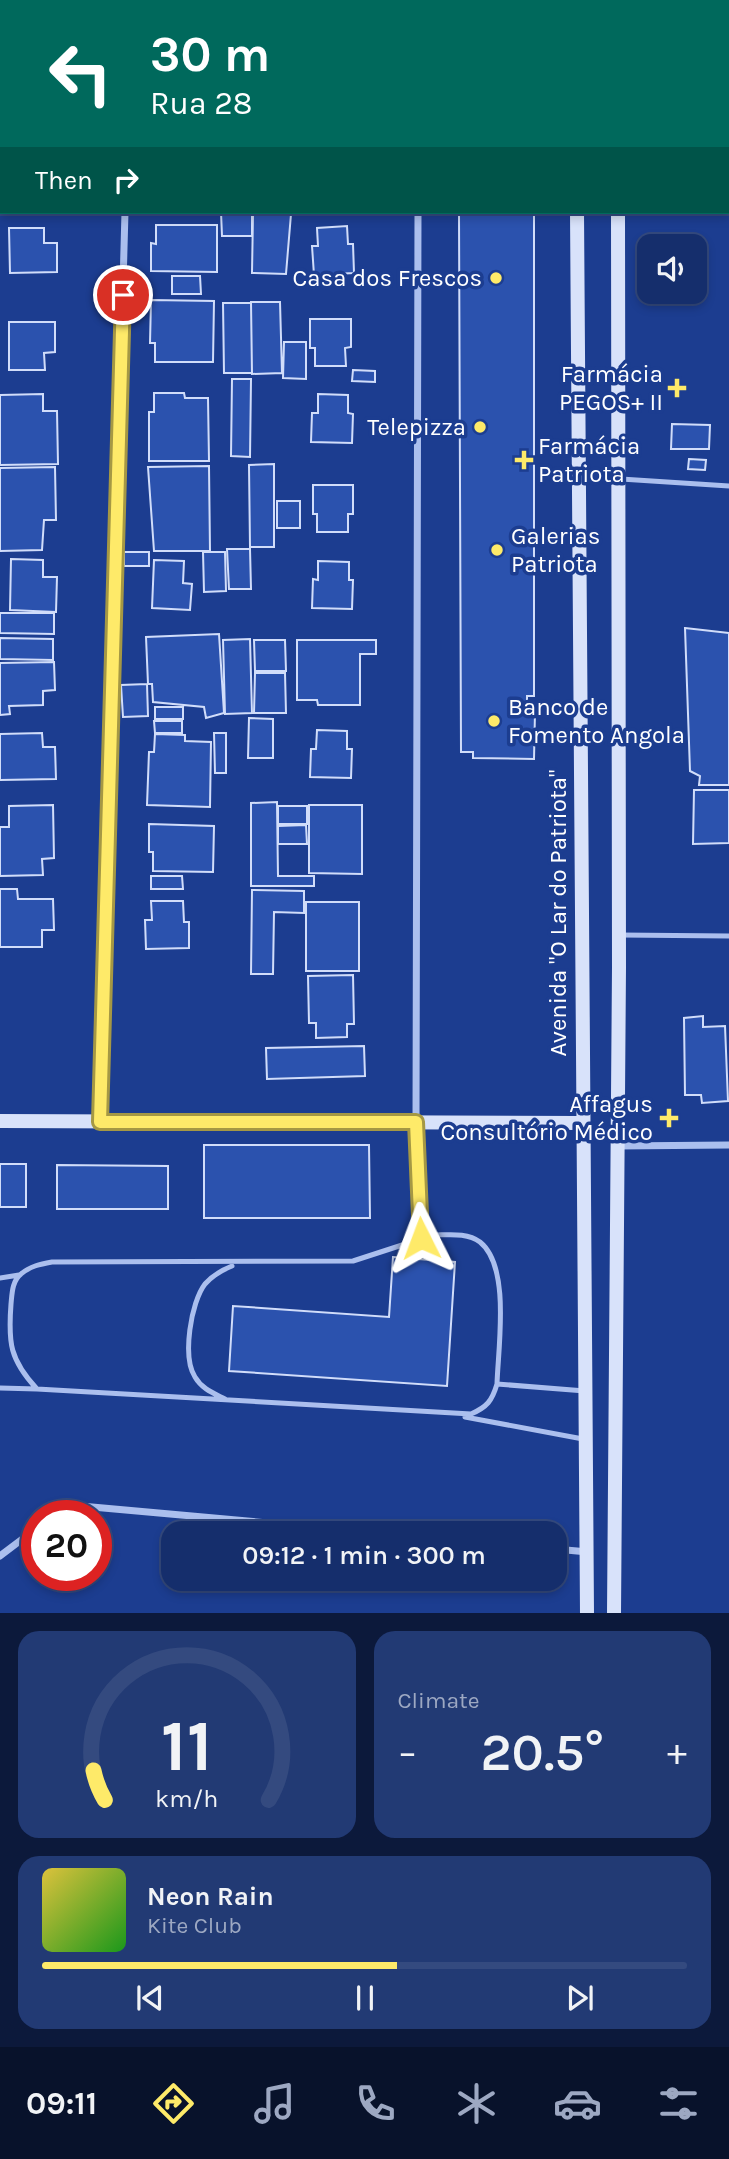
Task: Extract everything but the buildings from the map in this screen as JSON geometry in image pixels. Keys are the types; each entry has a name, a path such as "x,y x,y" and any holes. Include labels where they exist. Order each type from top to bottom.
{"main road":[{"name":"Avenida \"O Lar do Patriota\"","path":"577,214 587,1613"},
{"path":"614,1613 619,935 618,214"},
{"path":"0,1121 582,1123"}],"street":[{"path":"100,1122 125,214"},
{"path":"416,1122 418,214"},
{"path":"618,1146 729,1145"},
{"path":"112,1509 246,1521"},
{"path":"0,1556 21,1540"},
{"path":"567,1550 588,1552"}],"lane":[{"path":"618,479 729,486"},
{"path":"619,935 729,936"},
{"path":"416,1122 421,1238"},
{"path":"0,1278 19,1275 33,1266 52,1262 239,1264 353,1261 421,1238 464,1235 480,1241 491,1255 497,1270 499,1288 497,1384 493,1399 484,1409 471,1415 0,1388"},
{"path":"229,1401 204,1389 193,1375 190,1328 194,1306 204,1285 220,1271 239,1264"},
{"path":"19,1275 12,1289 8,1337 21,1372 37,1389"},
{"path":"497,1384 585,1391"},
{"path":"455,1415 586,1439"}],"place":[{"name":"Casa dos Frescos","path":"496,278"},
{"name":"Farmácia PEGOS+ II","path":"677,388"},
{"name":"Telepizza","path":"480,427"},
{"name":"Farmácia Patriota","path":"524,460"},
{"name":"Galerias Patriota","path":"497,550"},
{"name":"Banco de Fomento Angola","path":"494,721"},
{"name":"Affagus Consultório Médico","path":"669,1118"}],"route":[{"path":"123,295 100,1122 416,1122 421,1238"}]}
